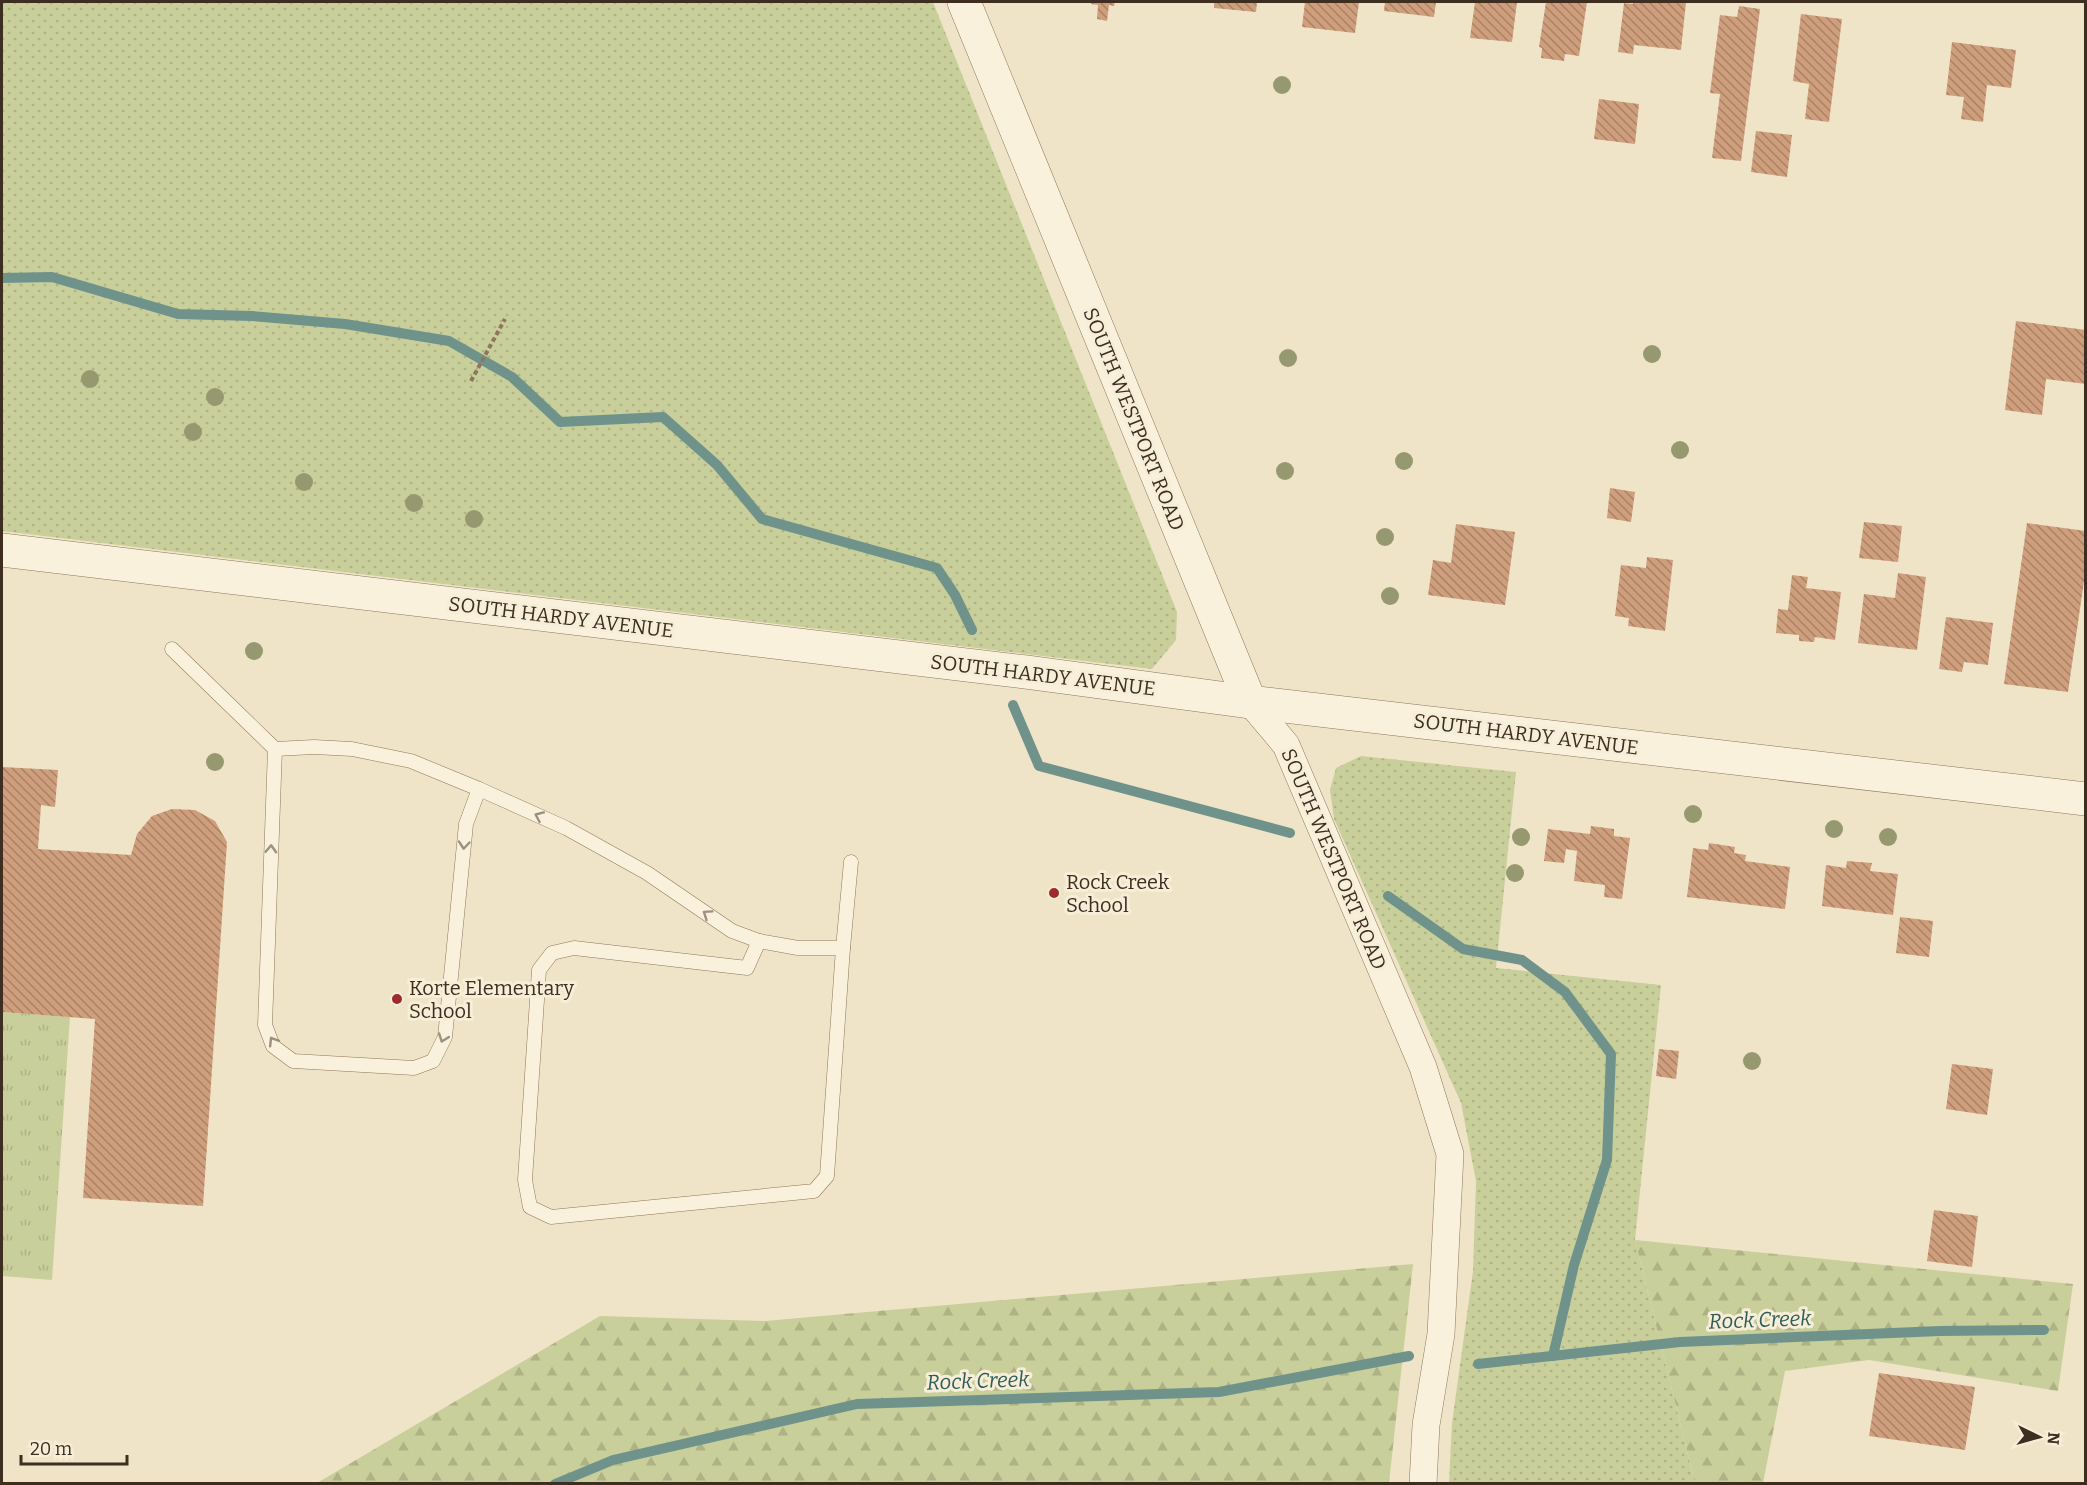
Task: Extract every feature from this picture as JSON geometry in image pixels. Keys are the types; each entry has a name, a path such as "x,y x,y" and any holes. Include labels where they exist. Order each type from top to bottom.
{"street":[{"name":"SOUTH WESTPORT ROAD","path":"964,2 1250,702 1286,745 1423,1067 1450,1154 1441,1334 1426,1425 1423,1484"},
{"name":"SOUTH HARDY AVENUE","path":"2,550 1003,670 1250,702 2085,799"}],"lane":[{"path":"172,649 275,748 352,749 411,761 566,828 646,873 732,931 759,941 798,948 843,948"},
{"path":"275,748 265,1025 273,1046 293,1061 414,1068 433,1061 445,1037 466,824 479,789"},
{"path":"759,941 747,968 574,948 552,953 539,970 525,1180 530,1207 551,1217 814,1191 827,1176 851,862"}],"path":[{"path":"471,381 505,319"}],"green space":[{"path":"2,2 933,2 1177,612 1176,640 1152,669 2,531"},
{"path":"1361,756 1516,772 1496,968 1661,985 1635,1240 1695,1483 1449,1483 1452,1423 1473,1271 1476,1181 1461,1103 1334,819 1330,790 1336,768"},
{"path":"2,1012 70,1017 52,1280 2,1276"},
{"path":"1635,1240 2073,1284 2058,1391 1869,1360 1785,1371 1763,1483 1695,1483"},
{"path":"1413,1264 1389,1483 317,1483 600,1316 765,1321"}],"building":[{"path":"1092,2 1115,2 1114,6 1109,5 1107,21 1097,19 1098,5 1091,4"},
{"path":"1214,2 1257,2 1256,12 1214,8"},
{"path":"1305,2 1359,2 1355,33 1302,27"},
{"path":"1385,2 1436,2 1434,17 1384,11"},
{"path":"1475,2 1517,2 1512,42 1470,38"},
{"path":"1546,2 1587,2 1579,56 1565,54 1564,61 1541,58 1542,48 1539,47"},
{"path":"1633,2 1686,2 1681,50 1634,45 1633,54 1618,52 1624,3 1633,4"},
{"path":"1739,6 1760,9 1741,161 1712,158 1720,94 1710,93 1720,15 1737,17"},
{"path":"1801,14 1842,19 1829,122 1805,119 1809,84 1793,81"},
{"path":"1952,42 2016,50 2011,88 1987,85 1983,122 1961,119 1964,97 1946,95"},
{"path":"1599,99 1639,104 1635,144 1594,139"},
{"path":"1756,131 1792,135 1787,177 1751,172"},
{"path":"2016,321 2086,330 2086,384 2046,379 2042,415 2005,410"},
{"path":"1610,488 1635,492 1631,522 1607,518"},
{"path":"1864,522 1902,526 1898,562 1859,558"},
{"path":"2027,523 2086,531 2086,567 2068,692 2004,684"},
{"path":"1456,524 1515,532 1505,605 1428,595 1433,560 1451,563"},
{"path":"1647,557 1673,560 1665,631 1628,626 1629,618 1615,616 1621,565 1646,568"},
{"path":"1898,573 1926,577 1917,650 1858,643 1864,594 1895,598"},
{"path":"1792,575 1808,577 1806,588 1841,592 1835,640 1815,637 1814,642 1799,641 1799,635 1776,633 1778,609 1788,610"},
{"path":"1946,617 1993,623 1988,665 1964,662 1962,672 1939,669"},
{"path":"2,767 58,770 55,807 41,805 38,849 131,855 137,834 152,816 172,809 195,810 215,821 227,842 203,1206 83,1198 95,1019 2,1012"},
{"path":"1591,826 1614,829 1614,836 1630,838 1622,899 1604,897 1605,885 1574,881 1577,851 1566,849 1564,863 1544,861 1548,829 1590,834"},
{"path":"1709,843 1735,847 1734,853 1746,855 1745,861 1790,867 1785,909 1687,897 1693,848 1708,850"},
{"path":"1847,861 1872,863 1870,871 1898,874 1893,915 1822,906 1826,865 1846,868"},
{"path":"1900,917 1933,921 1929,957 1896,953"},
{"path":"1659,1049 1679,1051 1676,1079 1656,1076"},
{"path":"1952,1064 1993,1069 1987,1115 1946,1109"},
{"path":"1934,1210 1978,1216 1972,1267 1927,1261"},
{"path":"1879,1373 1975,1387 1965,1450 1869,1436"}],"waterway":[{"path":"2,278 52,277 178,314 252,316 345,324 449,341 512,377 560,422 663,417 717,465 762,519 937,568 955,595 972,630"},
{"path":"1013,705 1039,766 1290,833"},
{"path":"1388,896 1463,949 1522,960 1565,992 1611,1054 1607,1160 1574,1265 1553,1356"},
{"name":"Rock Creek","path":"1478,1364 1680,1342 1940,1331 2044,1330"},
{"name":"Rock Creek","path":"555,1484 613,1460 857,1404 1219,1392 1409,1356"}],"place":[{"name":"Rock Creek School","path":"1054,893"},
{"name":"Korte Elementary School","path":"397,999"}]}
